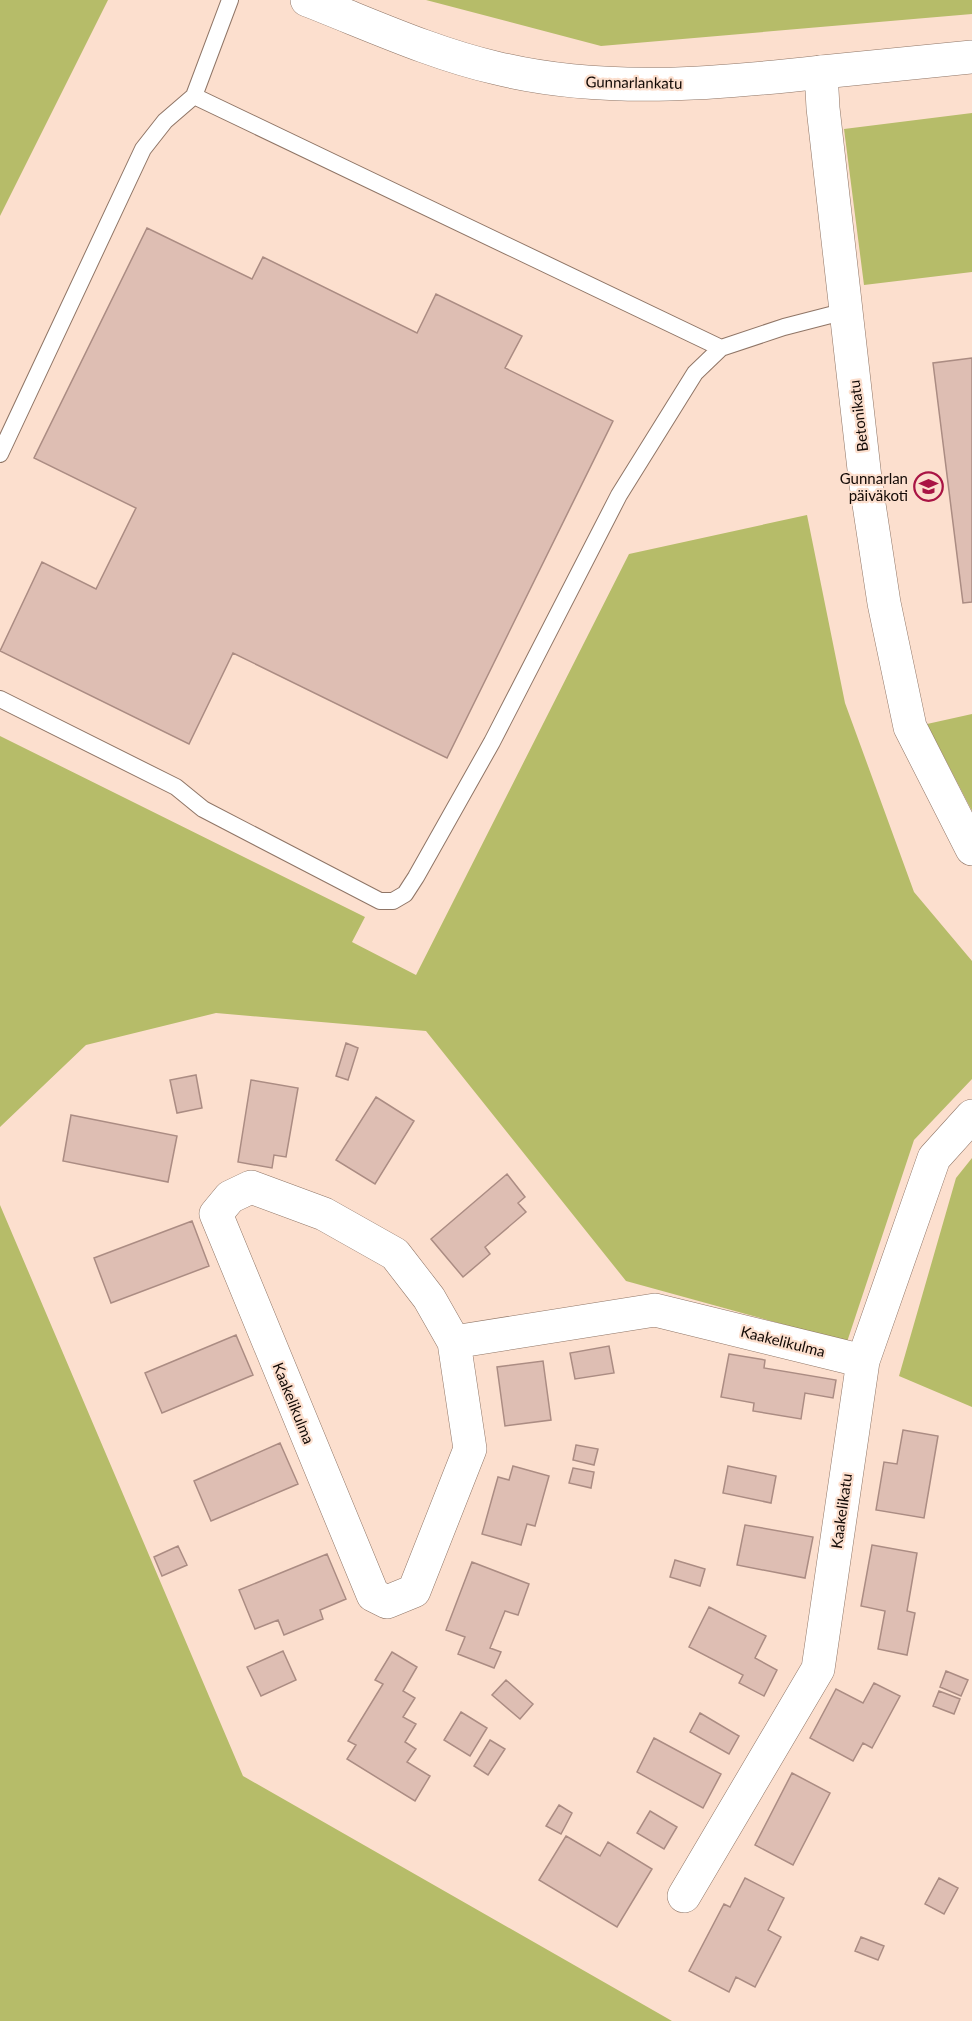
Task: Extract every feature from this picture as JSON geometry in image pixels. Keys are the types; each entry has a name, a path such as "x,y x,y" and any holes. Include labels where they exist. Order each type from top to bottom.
{"street":[{"name":"Gunnarlankatu","path":"307,0 460,59 498,69 569,80 639,84 705,83 972,57"},
{"name":"Betonikatu","path":"821,72 823,108 865,478 884,603 910,727 972,849"},
{"name":"Kaakelikatu","path":"684,1896 818,1670 863,1361 934,1158 972,1116"},
{"name":"Kaakelikulma","path":"251,1187 324,1214 395,1254 429,1298 454,1341 470,1449 414,1592 387,1602 373,1595 216,1214 230,1197 251,1187"},
{"name":"Kaakelikulma","path":"454,1341 656,1310 863,1361"}],"lane":[{"path":"0,454 143,149 165,121 194,96 230,0"},
{"path":"194,96 720,348"},
{"path":"0,699 176,787 203,809 325,873 380,901 393,901 405,894 416,877 492,742 619,495 695,373 720,348 784,327 846,311"}],"green space":[{"path":"0,0 108,0 0,216"},
{"path":"426,0 972,0 972,14 601,46"},
{"path":"972,113 972,272 864,285 844,129"},
{"path":"807,515 845,703 914,892 972,961 972,1079 914,1140 847,1342 626,1281 426,1031 216,1013 86,1045 0,1127 0,736 365,917 352,942 416,975 629,554"},
{"path":"972,714 972,811 927,724"},
{"path":"972,1158 972,1407 899,1376 956,1178"},
{"path":"0,1205 243,1776 672,2021 0,2021"}],"building":[{"path":"147,228 252,279 263,257 417,333 436,294 522,336 505,368 613,421 447,758 233,653 189,744 0,651 42,562 96,589 136,508 34,458"},
{"path":"972,358 972,602 963,603 933,363"},
{"path":"346,1043 358,1048 348,1080 336,1076"},
{"path":"196,1075 202,1108 177,1113 170,1080"},
{"path":"251,1080 298,1088 286,1157 274,1155 272,1168 238,1162"},
{"path":"376,1097 414,1121 375,1184 336,1160"},
{"path":"71,1115 177,1136 168,1182 63,1161"},
{"path":"507,1174 525,1197 518,1203 526,1212 485,1247 490,1254 463,1277 431,1239"},
{"path":"192,1221 209,1266 111,1303 94,1258"},
{"path":"236,1335 253,1375 162,1413 145,1373"},
{"path":"609,1346 614,1373 575,1379 570,1353"},
{"path":"729,1354 765,1360 764,1368 836,1380 833,1398 805,1393 801,1419 753,1411 754,1403 721,1397"},
{"path":"543,1361 551,1420 505,1426 497,1367"},
{"path":"903,1430 938,1436 924,1518 876,1510 884,1462 897,1464"},
{"path":"280,1443 298,1484 211,1521 194,1481"},
{"path":"576,1445 598,1449 594,1465 573,1460"},
{"path":"513,1466 549,1476 535,1526 527,1524 521,1545 482,1534 498,1477 509,1480"},
{"path":"728,1466 776,1476 771,1503 723,1493"},
{"path":"573,1468 594,1472 591,1488 569,1483"},
{"path":"745,1525 813,1537 805,1578 737,1565"},
{"path":"872,1545 917,1553 907,1611 915,1613 907,1655 878,1649 885,1611 861,1606"},
{"path":"178,1546 187,1565 162,1576 154,1557"},
{"path":"327,1554 346,1599 320,1610 323,1619 284,1635 278,1620 255,1629 239,1590"},
{"path":"675,1560 705,1569 700,1586 670,1577"},
{"path":"472,1562 529,1584 518,1615 505,1611 490,1648 501,1652 494,1668 458,1654 465,1637 446,1630"},
{"path":"709,1607 766,1636 755,1658 777,1670 764,1696 739,1683 743,1675 689,1647"},
{"path":"283,1651 296,1680 261,1696 247,1667"},
{"path":"392,1652 417,1667 403,1691 415,1698 403,1717 416,1724 405,1742 416,1749 407,1762 430,1776 415,1801 347,1759 356,1745 348,1741 383,1684 375,1680"},
{"path":"946,1671 968,1680 961,1696 940,1687"},
{"path":"506,1680 533,1704 520,1719 492,1695"},
{"path":"874,1683 900,1696 872,1748 863,1743 853,1761 810,1738 836,1689 863,1703"},
{"path":"939,1691 960,1699 954,1714 933,1706"},
{"path":"461,1712 487,1728 470,1756 444,1740"},
{"path":"700,1713 739,1736 729,1754 690,1732"},
{"path":"654,1738 721,1774 703,1808 637,1772"},
{"path":"490,1740 505,1749 488,1775 474,1766"},
{"path":"792,1773 830,1793 793,1865 755,1845"},
{"path":"559,1805 572,1813 561,1834 546,1826"},
{"path":"650,1811 677,1827 664,1849 637,1833"},
{"path":"566,1836 600,1856 608,1842 652,1869 617,1927 539,1880"},
{"path":"745,1878 784,1898 768,1930 781,1937 755,1987 736,1977 729,1992 689,1971 724,1904 730,1907"},
{"path":"939,1878 958,1888 944,1914 925,1904"},
{"path":"861,1937 884,1946 878,1960 855,1951"}],"place":[{"name":"Gunnarlan päiväkoti","path":"929,487"}]}
